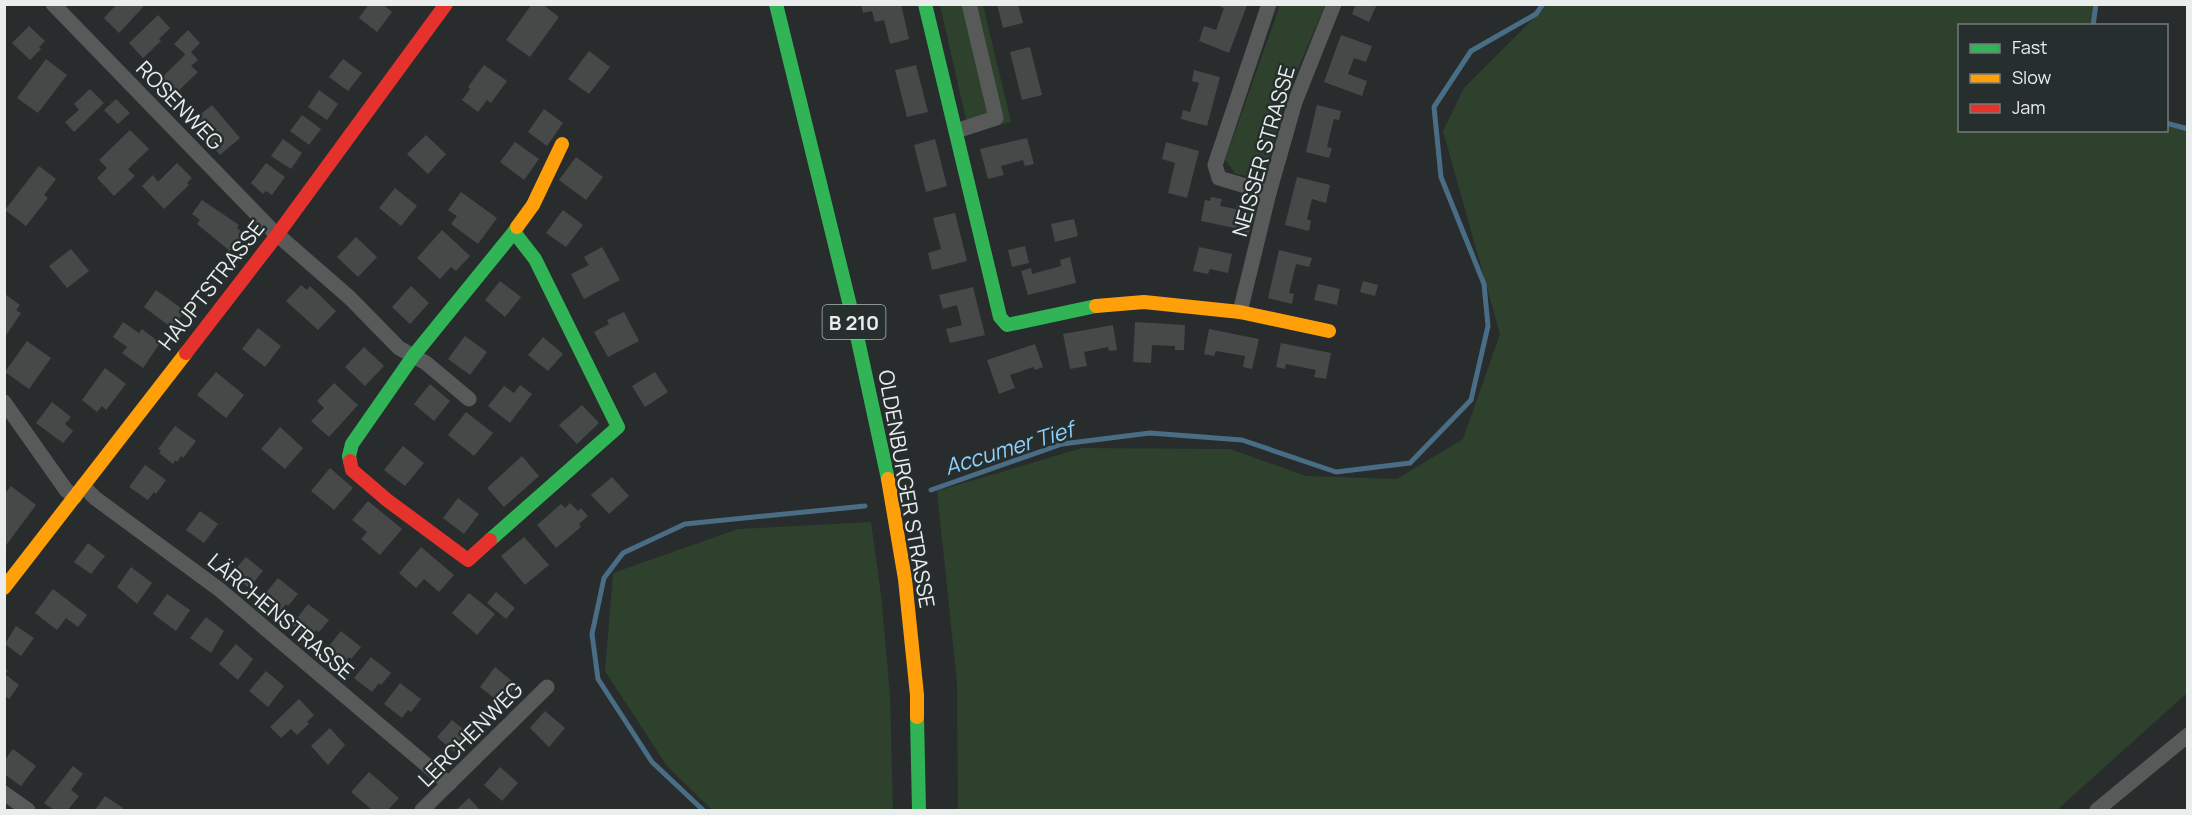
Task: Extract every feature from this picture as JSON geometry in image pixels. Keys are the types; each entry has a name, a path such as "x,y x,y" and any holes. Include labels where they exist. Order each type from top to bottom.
{"street":[{"name":"ROSENWEG","path":"53,4 277,235 350,298 399,348 426,363 470,399"},
{"name":"HAUPTSTRASSE","path":"4,588 277,235 446,4"},
{"name":"OLDENBURGER STRASSE","path":"776,4 854,322 889,484 905,579 917,695 919,810"},
{"path":"924,4 999,317 1007,325 1087,307 1144,302 1240,312 1329,331"},
{"path":"956,131 996,118 969,4"},
{"path":"1269,4 1215,165 1220,178 1269,193"},
{"name":"NEISSER STRASSE","path":"1240,312 1269,193 1295,102 1334,4"},
{"path":"514,232 535,259 618,427 468,560 387,500 352,470 349,456 352,444 414,355 514,232 533,205 562,144"},
{"name":"LÄRCHENSTRASSE","path":"4,402 66,490 95,498 220,590 449,784"},
{"name":"LERCHENWEG","path":"422,810 547,687"},
{"path":"2097,810 2187,735"},
{"path":"4,793 28,810"}],"green space":[{"path":"1548,4 2096,5 2093,24 1958,24 1958,132 2168,132 2168,123 2187,129 2187,693 2057,810 958,810 957,683 937,491 1082,448 1230,449 1306,476 1397,479 1463,439 1500,334 1443,131 1464,88"},
{"path":"940,5 983,5 1011,122 969,133"},
{"path":"1280,5 1325,5 1285,99 1268,163 1253,177 1236,174 1225,160"},
{"path":"871,522 881,595 890,695 893,810 712,810 667,766 605,671 613,573 738,529"}],"building":[{"path":"117,4 141,4 143,7 119,33 104,18"},
{"path":"369,4 382,4 392,12 377,32 359,18"},
{"path":"532,4 542,4 559,17 530,57 506,40"},
{"path":"861,4 901,4 909,39 890,44 884,20 875,22 872,11 863,13"},
{"path":"997,4 1018,4 1023,23 1003,28"},
{"path":"1356,4 1377,4 1369,22 1352,14"},
{"path":"1217,5 1247,5 1229,53 1199,41 1204,26 1216,30 1224,8"},
{"path":"158,15 170,28 159,39 161,41 143,58 129,43"},
{"path":"29,26 45,41 39,47 41,49 30,60 12,43"},
{"path":"188,30 200,43 191,52 198,60 191,66 198,72 170,99 155,84 185,54 174,44"},
{"path":"1341,35 1372,46 1366,62 1354,58 1348,74 1367,81 1362,96 1324,82"},
{"path":"1030,47 1042,95 1022,100 1010,52"},
{"path":"589,51 610,67 589,94 568,79"},
{"path":"46,59 67,75 38,113 17,98"},
{"path":"343,59 362,73 348,91 329,77"},
{"path":"484,65 507,81 491,103 487,100 478,112 462,100 470,89 468,87"},
{"path":"916,65 928,112 907,117 895,70"},
{"path":"1194,70 1220,77 1207,126 1181,119 1183,110 1190,112 1199,83 1192,81"},
{"path":"90,89 104,103 74,132 65,122 79,110 74,104"},
{"path":"319,90 338,104 327,120 308,107"},
{"path":"116,99 130,113 118,124 104,110"},
{"path":"212,105 240,138 220,155 191,122"},
{"path":"1317,105 1341,111 1339,120 1334,119 1330,134 1327,147 1332,148 1329,158 1306,152"},
{"path":"544,109 563,123 547,146 528,132"},
{"path":"302,115 321,129 309,145 290,131"},
{"path":"130,130 149,149 128,169 135,176 114,196 97,178 107,168 99,160"},
{"path":"426,135 446,154 428,174 407,154"},
{"path":"1027,138 1034,164 1025,166 1023,160 1001,166 1004,175 988,179 980,149"},
{"path":"283,139 302,153 291,169 271,156"},
{"path":"935,139 947,186 926,192 914,145"},
{"path":"515,142 539,159 524,180 500,162"},
{"path":"1166,142 1199,151 1187,198 1168,193 1175,163 1162,159"},
{"path":"576,157 603,177 586,200 559,180"},
{"path":"177,163 192,178 187,183 189,185 164,209 142,186 153,175 158,182"},
{"path":"266,163 285,177 272,195 266,191 263,194 251,183"},
{"path":"39,166 56,179 44,195 48,198 26,226 5,210"},
{"path":"1297,177 1330,185 1326,203 1312,199 1307,219 1311,221 1309,231 1285,225"},
{"path":"395,188 417,206 401,226 379,208"},
{"path":"461,192 497,218 478,244 451,224 457,216 448,210"},
{"path":"1211,197 1222,199 1220,206 1236,209 1237,204 1247,206 1246,211 1254,212 1249,233 1201,221 1205,200 1210,201"},
{"path":"202,200 239,225 237,228 243,233 230,251 197,224 200,220 192,214"},
{"path":"563,210 583,225 566,247 546,233"},
{"path":"955,213 967,261 932,270 928,253 941,249 933,218"},
{"path":"1074,219 1078,236 1055,242 1051,224"},
{"path":"442,230 470,256 456,271 451,267 440,279 417,258"},
{"path":"356,237 377,257 358,277 337,257"},
{"path":"1025,246 1029,263 1012,267 1008,250"},
{"path":"602,247 620,280 584,299 571,274 589,265 584,257"},
{"path":"1199,247 1232,254 1228,273 1210,269 1208,274 1193,271"},
{"path":"71,249 89,271 67,288 49,266"},
{"path":"1279,250 1312,258 1309,267 1296,264 1289,293 1294,294 1292,304 1268,298"},
{"path":"1070,257 1076,283 1028,295 1021,271 1031,268 1032,274 1061,266 1060,260"},
{"path":"500,281 521,297 505,317 485,300"},
{"path":"1363,281 1378,285 1375,296 1360,292"},
{"path":"1318,284 1340,289 1337,305 1314,300"},
{"path":"301,285 307,290 310,286 336,311 318,330 286,301"},
{"path":"411,286 429,303 410,324 392,307"},
{"path":"973,287 985,335 950,343 946,329 962,325 957,305 943,309 939,295"},
{"path":"156,290 185,311 172,328 144,307"},
{"path":"5,294 20,305 16,310 21,313 5,337"},
{"path":"624,312 639,341 608,357 594,332 609,324 607,320"},
{"path":"123,322 139,333 142,329 160,343 143,368 122,353 127,347 113,337"},
{"path":"1135,322 1185,325 1184,350 1175,350 1175,346 1152,345 1151,363 1133,362"},
{"path":"1113,325 1117,350 1109,351 1108,347 1084,352 1087,366 1070,369 1063,334"},
{"path":"258,328 281,346 265,367 242,349"},
{"path":"1209,329 1259,339 1252,369 1243,367 1245,356 1216,351 1214,356 1204,354"},
{"path":"465,336 487,352 470,375 448,359"},
{"path":"543,337 563,354 548,371 528,355"},
{"path":"27,341 51,358 29,389 5,372"},
{"path":"1281,343 1331,353 1326,379 1314,377 1316,370 1286,364 1285,369 1276,367"},
{"path":"1035,344 1043,367 1035,370 1033,367 1010,375 1015,388 999,394 987,360"},
{"path":"364,347 384,366 365,386 345,367"},
{"path":"105,368 126,384 106,410 102,406 97,412 82,400"},
{"path":"216,372 244,395 226,418 197,395"},
{"path":"655,372 668,392 645,407 632,386"},
{"path":"334,383 358,405 329,437 311,421 324,408 317,401"},
{"path":"430,384 450,401 434,421 414,404"},
{"path":"520,385 532,394 510,423 488,406 504,386 514,393"},
{"path":"52,402 71,417 65,424 73,431 63,443 36,423"},
{"path":"582,405 599,423 577,444 559,425"},
{"path":"466,412 493,433 474,456 448,435"},
{"path":"175,426 196,441 183,458 181,456 173,464 159,453 161,451 158,449"},
{"path":"280,427 303,448 285,469 261,449"},
{"path":"403,446 424,463 405,486 384,470"},
{"path":"522,456 539,476 504,507 487,488"},
{"path":"145,465 166,480 156,494 154,492 148,500 129,487"},
{"path":"330,468 353,488 334,510 311,491"},
{"path":"612,477 629,496 609,514 591,495"},
{"path":"11,486 36,505 4,548 4,495"},
{"path":"458,498 479,514 464,534 443,518"},
{"path":"368,501 402,529 380,555 361,539 367,532 352,520"},
{"path":"570,503 578,511 581,508 588,516 579,524 581,527 556,548 537,525 561,504 565,508"},
{"path":"200,511 218,524 204,543 186,530"},
{"path":"524,537 549,565 525,585 501,556"},
{"path":"88,543 105,556 91,574 74,562"},
{"path":"421,547 454,575 439,592 424,579 416,588 399,573"},
{"path":"246,557 263,571 249,588 231,574"},
{"path":"131,567 152,583 137,604 117,587"},
{"path":"278,578 298,594 279,613 261,599"},
{"path":"53,589 87,615 78,627 66,618 57,630 35,613"},
{"path":"496,592 515,608 506,619 487,603"},
{"path":"469,593 495,614 477,635 452,613"},
{"path":"167,594 190,610 176,631 153,614"},
{"path":"308,604 329,620 319,632 316,630 310,639 292,625"},
{"path":"206,617 224,631 211,653 190,638"},
{"path":"16,626 34,638 21,656 5,644"},
{"path":"341,631 361,647 342,666 324,652"},
{"path":"236,644 253,659 238,680 219,664"},
{"path":"371,657 391,673 372,692 354,678"},
{"path":"495,667 517,685 502,704 480,687"},
{"path":"4,668 8,671 5,674 19,685 9,699 5,696"},
{"path":"266,671 284,686 268,707 249,691"},
{"path":"400,683 421,699 411,712 408,710 402,718 384,704"},
{"path":"299,699 314,715 307,722 309,724 297,735 291,729 281,738 270,727"},
{"path":"545,711 565,728 549,747 530,728"},
{"path":"452,720 469,734 454,752 437,737"},
{"path":"330,728 345,745 328,765 311,746"},
{"path":"13,749 36,766 21,786 4,774 4,761"},
{"path":"73,766 83,774 71,790 79,796 68,810 54,810 44,803"},
{"path":"500,767 518,783 502,801 484,785"},
{"path":"369,772 399,798 388,810 372,810 351,792"},
{"path":"105,796 123,808 122,810 95,810"},
{"path":"469,798 480,810 456,810"}],"waterway":[{"name":"Accumer Tief","path":"931,490 1062,444 1150,433 1242,440 1336,472 1410,463 1471,400 1488,326 1484,284 1441,177 1434,107 1471,51 1536,14 1543,4"},
{"name":"Accumer Tief","path":"2093,24 2096,4"},
{"name":"Accumer Tief","path":"2168,124 2188,129"},
{"name":"Accumer Tief","path":"703,810 652,762 598,679 592,634 604,578 623,553 685,524 865,506"}],"traffic: fast":[{"path":"776,4 854,322 888,479"},
{"path":"925,4 1000,317 1007,325 1096,306"},
{"path":"490,540 618,427 535,259 514,232 517,227"},
{"path":"350,461 352,444 414,355 514,232"},
{"path":"917,717 919,810"}],"traffic: slow":[{"path":"517,227 533,205 562,144"},
{"path":"1096,306 1144,302 1240,312 1329,331"},
{"path":"4,588 186,353"},
{"path":"888,479 905,579 917,695 917,717"}],"traffic: jam":[{"path":"186,353 277,235 446,4"},
{"path":"350,461 352,470 387,500 468,560 490,540"}]}
